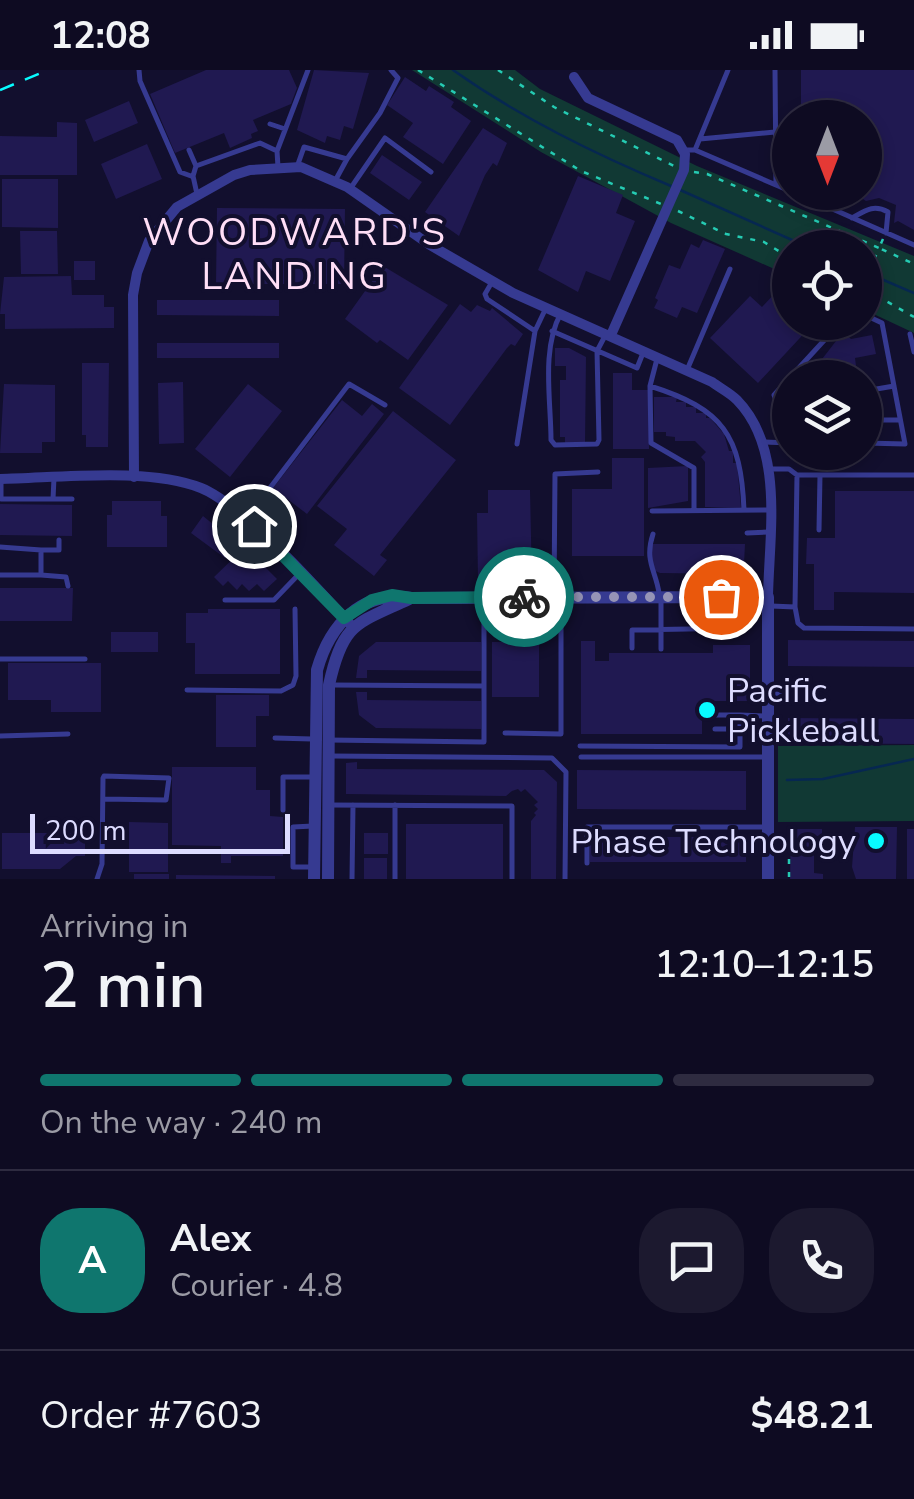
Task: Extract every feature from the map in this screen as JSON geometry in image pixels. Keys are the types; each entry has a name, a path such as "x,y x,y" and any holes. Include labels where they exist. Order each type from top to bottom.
{"street":[{"path":"574,77 588,98 677,140 689,150 684,170 608,334"},
{"path":"134,478 133,295 137,273 158,226 177,206 234,176 278,167 298,167 350,188 430,244 492,281 712,382 738,400 761,442 768,470 768,879"},
{"path":"0,478 170,479 206,490 246,519 349,623"},
{"path":"314,873 317,670 321,654 349,623 411,598 660,597 768,601"},
{"path":"328,879 330,685 349,623"}],"lane":[{"path":"139,70 140,81 180,172 193,176"},
{"path":"278,167 277,152 308,70"},
{"path":"335,181 398,78 390,70"},
{"path":"728,70 700,139 689,150 772,183"},
{"path":"775,70 775,100"},
{"path":"270,124 286,129"},
{"path":"700,139 772,132"},
{"path":"350,188 385,138 431,172"},
{"path":"196,166 260,142 277,152"},
{"path":"298,167 304,147 347,159"},
{"path":"189,150 196,166 193,176 198,194"},
{"path":"852,218 880,207 888,212 886,233"},
{"path":"834,210 914,245"},
{"path":"687,370 730,269"},
{"path":"492,281 487,299 535,331"},
{"path":"517,444 535,331 546,307"},
{"path":"561,313 551,330 551,440 555,445 596,444 599,440 598,350 608,334"},
{"path":"882,323 905,444"},
{"path":"551,330 637,368 644,350"},
{"path":"910,334 914,352"},
{"path":"806,360 824,340"},
{"path":"658,356 650,386 651,443 694,468 694,510"},
{"path":"246,519 349,384 385,405"},
{"path":"650,386 698,404 721,422 737,454 744,510"},
{"path":"882,388 894,386"},
{"path":"882,420 900,420"},
{"path":"761,442 772,442"},
{"path":"882,443 914,443"},
{"path":"768,470 788,470 797,475 914,475"},
{"path":"505,734 561,734 554,474 598,472"},
{"path":"797,475 798,623 804,628 914,629"},
{"path":"820,475 820,530"},
{"path":"0,478 1,499 72,499"},
{"path":"54,478 54,499"},
{"path":"263,497 294,525"},
{"path":"652,511 770,510"},
{"path":"746,533 769,532"},
{"path":"653,534 649,544 650,574 660,597 661,648"},
{"path":"0,547 59,550 58,540"},
{"path":"41,550 41,576"},
{"path":"225,600 274,600 300,573"},
{"path":"0,575 66,577 68,586"},
{"path":"275,738 484,742 484,598"},
{"path":"768,601 795,607"},
{"path":"187,690 281,690 292,685 296,670 295,609"},
{"path":"632,648 632,630 744,628"},
{"path":"0,658 86,659"},
{"path":"296,670 317,670"},
{"path":"330,685 484,686"},
{"path":"768,694 794,694"},
{"path":"714,715 768,716"},
{"path":"580,746 740,747 740,715"},
{"path":"715,729 740,729"},
{"path":"0,736 68,734"},
{"path":"314,756 552,758 566,772 565,879"},
{"path":"581,757 768,757"},
{"path":"98,879 102,864 103,800 106,775 169,778 168,800 103,800"},
{"path":"283,810 283,777 314,777"},
{"path":"329,805 512,806 512,879"},
{"path":"352,879 353,805"},
{"path":"395,805 395,879"},
{"path":"314,826 293,827 292,867 314,873"},
{"path":"587,863 588,827 768,827"}],"path":[{"path":"418,70 581,171 726,234 772,247"},
{"path":"498,70 554,107 679,174"},
{"path":"690,172 707,174 833,230"},
{"path":"882,242 886,233"},
{"path":"882,252 914,264"},
{"path":"882,299 914,317"},
{"path":"789,833 789,879"}],"green space":[{"path":"412,70 515,70 540,89 697,166 772,197 772,210 803,210 851,230 772,230 772,268 671,223 541,152"},
{"path":"882,243 914,256 914,333 882,318"},
{"path":"914,745 914,821 778,822 778,746"}],"building":[{"path":"206,70 289,70 297,88 291,104 253,120 258,131 251,134 252,138 230,148 224,133 175,153 150,94"},
{"path":"314,70 369,73 353,129 344,126 340,140 327,136 325,143 297,130"},
{"path":"801,70 914,70 914,230 898,221 894,223 896,205 882,199 882,100 801,100"},
{"path":"405,77 454,102 451,107 471,121 443,164 403,137 413,123 387,105"},
{"path":"129,101 138,123 94,142 85,120"},
{"path":"57,122 77,123 77,175 0,175 0,136 57,137"},
{"path":"483,128 507,143 497,166 493,163 485,175 459,236 425,212"},
{"path":"147,144 162,179 116,199 101,164"},
{"path":"382,155 422,182 409,200 370,173"},
{"path":"578,176 623,195 616,213 635,221 610,281 586,271 578,292 538,270"},
{"path":"2,179 58,179 58,228 2,227"},
{"path":"217,208 345,209 344,284 216,284"},
{"path":"20,231 57,231 58,274 21,274"},
{"path":"703,240 725,249 697,313 682,307 677,318 654,308 669,265 680,269 691,244 699,248"},
{"path":"74,261 95,261 95,280 74,280"},
{"path":"383,266 448,305 408,360 345,319"},
{"path":"71,276 72,295 104,295 104,307 114,307 114,328 5,329 5,314 0,314 4,277"},
{"path":"750,296 762,307 772,296 772,340 798,340 779,360 772,360 772,368 758,383 710,338"},
{"path":"157,300 279,300 279,316 157,315"},
{"path":"460,304 471,312 477,305 490,311 492,308 523,334 515,346 507,348 450,425 399,388"},
{"path":"837,340 873,340 876,354 855,360 821,360"},
{"path":"157,343 279,343 279,358 157,358"},
{"path":"555,348 569,348 586,357 585,444 565,444 565,437 560,437 560,380 566,380 566,366 555,366"},
{"path":"82,363 109,363 108,447 86,447 86,435 82,435"},
{"path":"613,373 632,373 632,390 649,390 649,449 613,449"},
{"path":"183,382 184,443 159,444 158,383"},
{"path":"4,384 55,385 55,442 42,442 42,453 0,453"},
{"path":"248,384 282,411 230,477 195,449"},
{"path":"654,397 677,397 676,402 696,407 696,413 706,413 706,418 724,434 729,451 733,451 733,463 737,463 741,508 705,507 705,462 701,457 706,452 695,441 675,441 666,432 654,432"},
{"path":"342,400 362,416 372,404 384,414 307,514 273,488"},
{"path":"393,411 456,460 380,555 387,560 374,576 334,545 347,529 317,506"},
{"path":"612,458 644,458 644,556 572,556 572,489 612,489"},
{"path":"688,466 688,501 648,508 648,468"},
{"path":"488,490 530,490 532,583 478,580 477,513 488,513"},
{"path":"835,491 914,491 914,593 834,592 834,610 814,610 814,564 806,564 807,538 835,538"},
{"path":"112,501 161,501 161,516 167,516 167,547 107,547 107,515 112,515"},
{"path":"0,504 72,505 72,536 0,535"},
{"path":"203,516 241,547 234,556 229,552 225,558 191,533"},
{"path":"651,544 745,544 744,564 742,571 735,574 660,573 653,570"},
{"path":"245,547 277,579 264,591 257,584 249,591 242,584 237,590 228,581 223,586 214,577"},
{"path":"0,588 73,588 72,621 0,621"},
{"path":"208,609 280,609 280,674 195,674 195,643 186,643 186,613 208,613"},
{"path":"511,624 545,624 545,642 539,642 539,697 492,697 492,642 511,642"},
{"path":"111,632 158,632 158,652 111,652"},
{"path":"788,640 914,641 914,667 788,666"},
{"path":"581,641 595,641 595,661 609,661 609,653 713,653 713,645 750,645 750,701 710,701 710,720 702,720 702,734 581,734"},
{"path":"376,642 481,642 481,671 367,670 367,678 356,678 359,656"},
{"path":"8,663 101,663 101,712 51,712 51,700 8,700"},
{"path":"356,692 367,692 367,700 481,701 481,729 376,728 359,715"},
{"path":"216,695 269,695 269,716 256,716 256,747 216,747"},
{"path":"788,718 914,719 914,744 788,743"},
{"path":"357,762 357,769 544,770 557,782 556,879 531,879 531,821 538,802 525,789 506,796 346,794 346,763"},
{"path":"172,767 256,767 256,790 270,790 270,816 283,817 283,856 231,856 231,863 221,863 221,846 172,845"},
{"path":"577,770 746,771 746,810 577,809"},
{"path":"129,822 168,823 168,872 129,872"},
{"path":"406,824 503,824 503,879 406,879"},
{"name":"Phase Technology","path":"855,827 897,827 896,879 856,879 852,867"},
{"path":"791,829 822,829 822,836 814,836 814,873 823,874 823,879 790,879"},
{"path":"907,829 914,829 914,879 907,879"},
{"path":"2,833 85,833 85,856 76,856 60,869 2,869"},
{"path":"364,833 388,833 388,854 364,854"},
{"path":"590,837 746,837 746,862 590,862"},
{"path":"364,858 387,858 387,879 364,879"},
{"path":"134,874 169,874 169,879 134,879"},
{"path":"176,875 275,876 275,879 176,879"}],"waterway":[{"path":"453,70 559,134 671,186"},
{"path":"678,189 772,231"},
{"path":"882,279 914,293"},
{"path":"787,780 823,779 914,759"}],"railway":[{"path":"0,90 48,70"}],"way so far":[{"path":"524,597 721,597"}],"place":[{"name":"Pacific Pickleball","path":"707,710"},
{"name":"Phase Technology","path":"876,841"}],"district":[{"name":"WOODWARD'S LANDING","path":"295,254"}],"route":[{"path":"254,526 344,618 372,600 392,595 524,597"}]}
